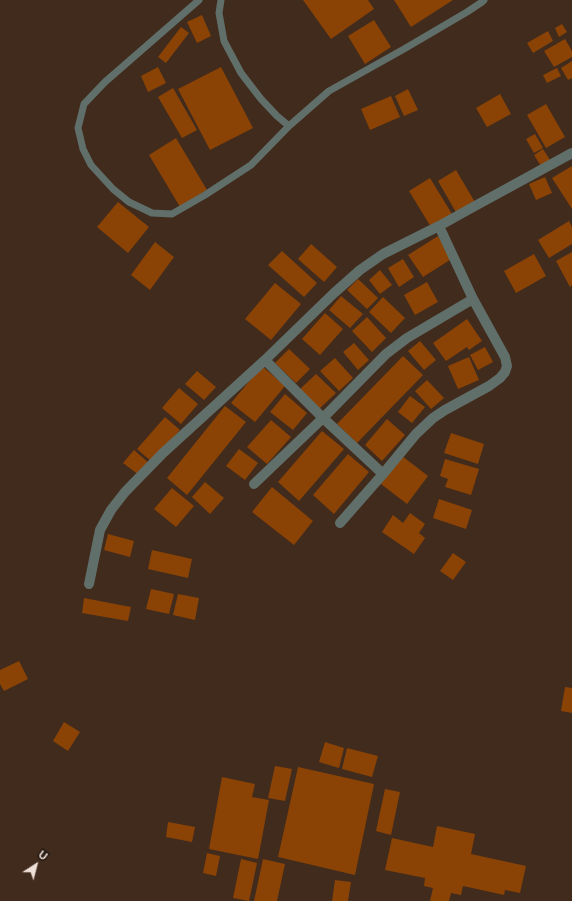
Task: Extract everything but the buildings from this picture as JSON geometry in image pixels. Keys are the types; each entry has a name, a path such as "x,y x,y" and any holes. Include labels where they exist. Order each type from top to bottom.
{"street":[{"path":"89,584 100,530 110,510 125,492 163,454 265,360 333,294 360,270 383,254 439,226 572,153"},
{"path":"340,522 416,434 433,418 489,386 500,378 505,372 507,366 505,357 473,299 439,226"},
{"path":"254,484 391,350 407,338 473,299"},
{"path":"265,360 323,418 383,474"}],"lane":[{"path":"199,0 105,82 84,104 78,128 83,149 91,166 113,189 129,202 152,213 172,214 205,195 251,165 289,126 329,91 404,49 467,12 484,0"},
{"path":"221,0 219,13 224,41 241,73 261,99 289,126"}]}
